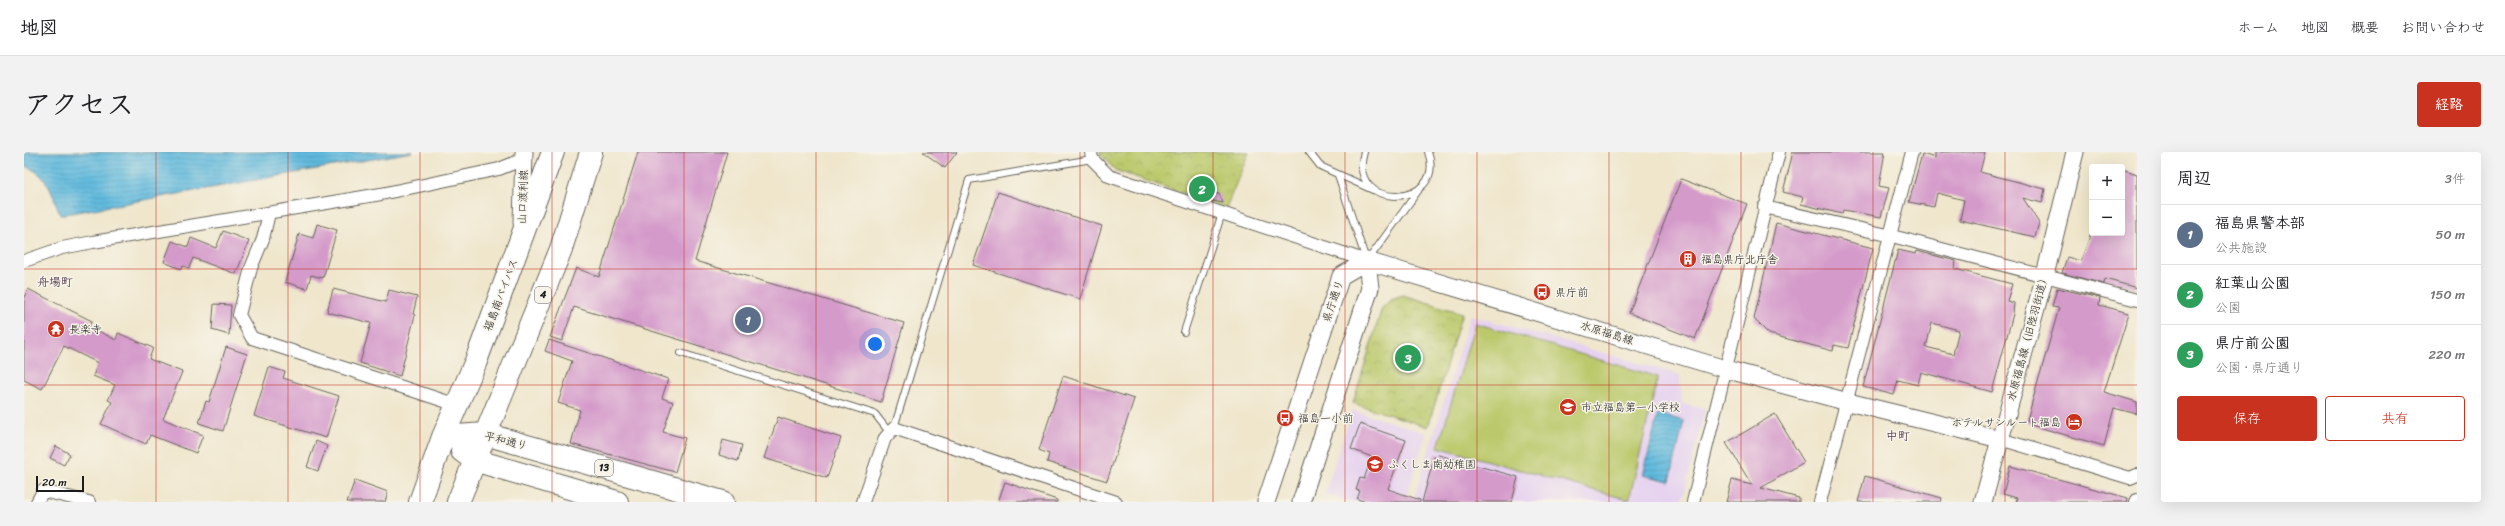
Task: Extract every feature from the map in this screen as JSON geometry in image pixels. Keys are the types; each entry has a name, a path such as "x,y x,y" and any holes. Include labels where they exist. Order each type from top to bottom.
{"highway":[{"name":"福島南バイパス","path":"420,502 443,437 476,361 554,152"},
{"name":"4","path":"458,502 561,249 591,152"},
{"name":"平和通り","path":"443,437 485,434 724,502"},
{"path":"443,437 474,460 617,502"}],"main road":[{"name":"水原福島線（旧陸羽街道）","path":"1983,502 2045,275 2075,152"},
{"name":"山口渡利線","path":"521,241 524,156"},
{"name":"水原福島線","path":"1367,261 1725,369 1848,402"},
{"name":"県庁通り","path":"1266,502 1341,276 1367,261"},
{"path":"1301,502 1370,288 1367,261"},
{"path":"1848,402 2000,439"}],"street":[{"path":"1693,502 1764,207 1779,152"},
{"path":"1820,502 1892,236 1912,152"},
{"path":"1092,155 1110,176 1367,261"},
{"path":"24,261 62,248 381,194 499,169 524,156"},
{"path":"1764,207 1892,236 2137,300"},
{"path":"268,213 263,239 251,268 239,316 252,338 457,405"},
{"path":"863,502 880,450 892,430 1116,502"},
{"path":"2000,439 2130,478 2137,476"},
{"path":"37,502 43,491 89,502"}],"lane":[{"path":"1309,152 1320,166 1389,197 1400,197 1420,188"},
{"path":"1364,152 1362,164 1364,175 1370,185 1378,193"},
{"path":"1367,261 1427,179 1430,168 1428,152"},
{"path":"681,353 875,414 892,430 969,180 1092,155"},
{"path":"1338,175 1367,261"},
{"path":"1184,332 1222,213"}],"shaded area":[{"name":"市立福島第一小学校","path":"1470,315 1680,375 1682,404 1705,409 1682,502 1413,502"},
{"name":"ふくしま南幼稚園","path":"1352,410 1426,433 1405,502 1351,502 1325,494"}],"green space":[{"path":"1099,152 1249,152 1226,208 1115,170"},
{"path":"1403,295 1462,313 1428,427 1353,403 1382,308 1391,299"},
{"name":"市立福島第一小学校","path":"1475,323 1658,377 1629,500 1438,447"}],"water":[{"path":"24,152 412,152 60,215 48,185 44,179 32,169 24,166"},
{"path":"1658,414 1684,421 1670,481 1643,475"}],"building":[{"path":"638,152 727,152 695,261 904,323 881,402 574,307 562,341 550,337 576,268 599,277"},
{"path":"923,152 957,152 945,168"},
{"path":"1793,152 1885,152 1879,186 1889,188 1881,217 1843,210 1842,214 1801,204 1803,197 1783,192"},
{"path":"1935,152 1985,152 1980,172 2045,189 2042,203 2023,198 2039,223 2035,237 1960,220 1964,200 1937,193 1934,207 1909,202 1922,154 1935,158"},
{"path":"2125,170 2137,174 2137,288 2105,279 2104,284 2062,273 2067,257 2081,261 2090,236 2125,236"},
{"name":"福島県庁北庁舎","path":"1681,179 1747,204 1695,339 1629,313"},
{"path":"1203,191 1219,194 1223,203 1207,200"},
{"path":"998,192 1102,226 1080,299 973,265"},
{"path":"1776,223 1873,248 1848,348 1834,345 1833,351 1769,334 1754,319"},
{"path":"317,224 337,230 323,278 311,275 307,289 285,282 299,234 313,238"},
{"path":"223,231 249,241 236,274 193,258 189,268 183,266 181,269 164,262 172,241 188,247 191,238 216,248"},
{"path":"1898,250 1916,254 1917,251 1956,261 1955,269 2012,284 2007,301 2014,303 2013,314 1992,392 1921,372 1918,385 1898,380 1894,395 1863,387","holes":["1932,323 1959,330 1953,354 1926,347"]},
{"path":"2057,288 2100,298 2099,305 2129,313 2104,392 2137,402 2137,414 2114,408 2104,446 2031,425 2027,420 2059,308 2052,307"},
{"path":"28,289 92,321 89,326 116,340 118,333 153,348 149,359 182,372 163,419 203,435 196,453 150,435 146,444 101,424 112,402 108,400 115,385 93,376 98,363 64,346 42,389 24,380 24,297"},
{"path":"333,289 386,302 389,290 417,297 413,314 415,315 400,376 360,363 371,323 327,312"},
{"path":"214,304 231,305 229,335 212,330"},
{"path":"549,340 668,379 662,398 673,402 663,432 685,438 675,472 571,444 580,410 558,403 572,361 545,351"},
{"path":"226,347 247,354 223,431 199,423 206,401 209,402"},
{"path":"269,367 285,372 283,378 339,396 326,438 254,416"},
{"path":"1063,376 1134,399 1107,481 1047,462 1049,454 1039,450"},
{"path":"1775,414 1804,462 1761,488 1799,498 1799,502 1726,502 1732,480 1752,485 1726,443"},
{"path":"778,417 841,438 827,478 764,458"},
{"path":"1360,424 1406,440 1388,489 1420,500 1420,502 1367,502 1357,499 1360,491 1356,490 1360,478 1364,479 1372,457 1351,449"},
{"path":"723,440 742,445 738,461 719,455"},
{"path":"316,441 327,446 318,471 307,467"},
{"path":"56,446 70,454 64,465 50,458"},
{"path":"1435,454 1518,477 1512,502 1422,502"},
{"path":"2010,466 2128,498 2127,502 2016,502 2017,498 2003,494"},
{"path":"1865,476 1942,498 1941,502 1858,502"},
{"path":"355,480 388,492 385,502 347,502"},
{"path":"1005,482 1057,500 1057,502 998,502"}],"place":[{"name":"紅葉山公園","path":"1202,189"},
{"name":"福島県庁北庁舎","path":"1688,259"},
{"name":"県庁前","path":"1542,292"},
{"name":"福島県警本部","path":"748,320"},
{"name":"長楽寺","path":"56,329"},
{"name":"県庁前公園","path":"1408,358"},
{"name":"市立福島第一小学校","path":"1568,407"},
{"name":"福島一小前","path":"1285,418"},
{"name":"ホテルサンルート福島","path":"2074,422"},
{"name":"ふくしま南幼稚園","path":"1375,464"}],"district":[{"name":"舟場町","path":"55,282"},
{"name":"中町","path":"1898,436"}]}
